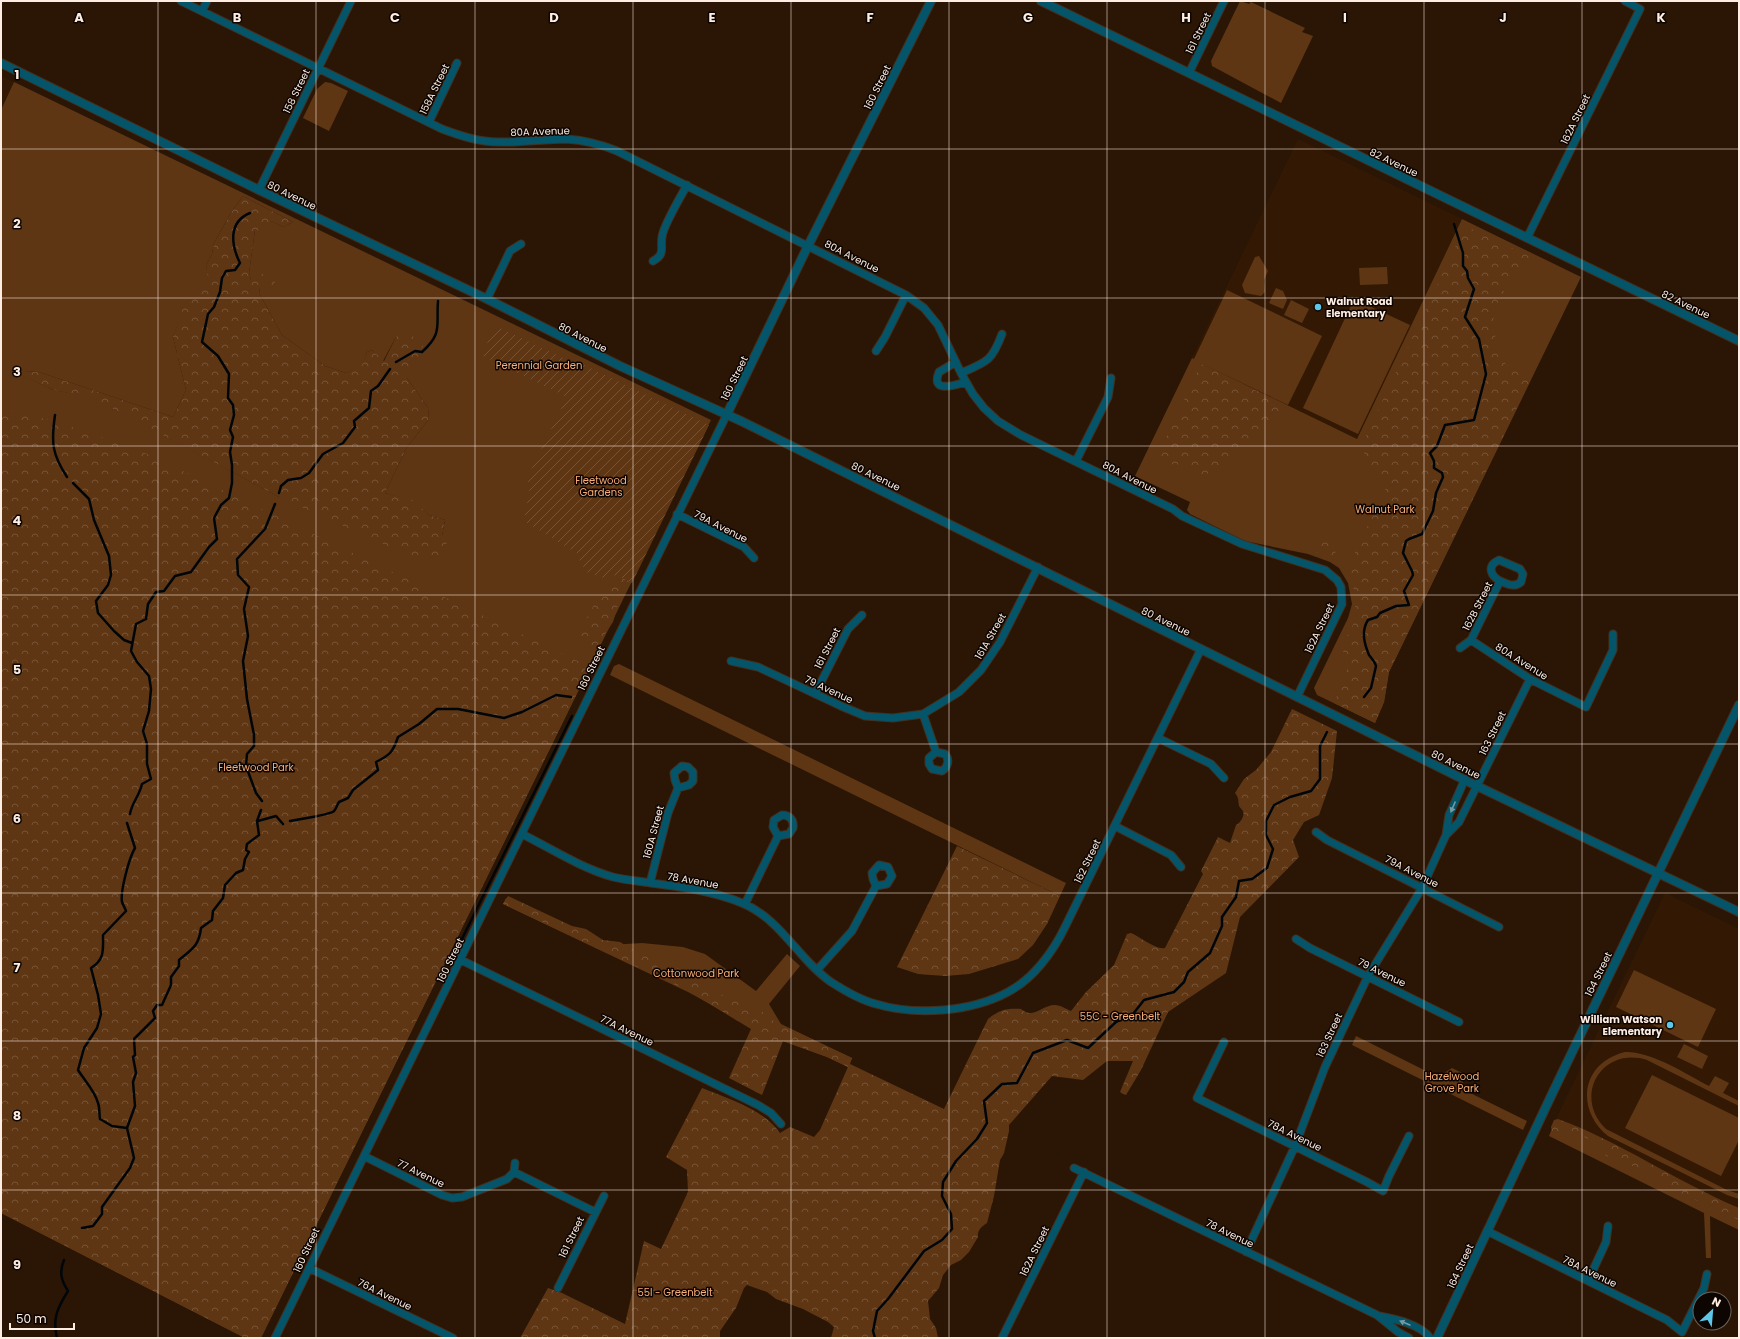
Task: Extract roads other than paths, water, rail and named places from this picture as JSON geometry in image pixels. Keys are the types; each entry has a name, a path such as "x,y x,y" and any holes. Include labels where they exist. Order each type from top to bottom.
{"street":[{"name":"80A Avenue","path":"181,1 318,69 457,135 486,141 509,143 565,139 587,141 617,151 686,185 906,295 924,308 948,344 966,382 984,408 998,421 1021,435 1173,509 1182,516 1242,544 1304,562"},
{"path":"202,11 207,1"},
{"name":"158 Street","path":"259,190 351,1"},
{"name":"82 Avenue","path":"1041,1 1739,342"},
{"name":"161 Street","path":"1189,72 1224,1"},
{"name":"162A Street","path":"1527,238 1640,9 1625,1"},
{"name":"160 Street","path":"275,1338 346,1190 461,960 808,246 929,3"},
{"name":"80 Avenue","path":"1,63 259,190 487,299 620,366 727,414 1477,786 1739,912"},
{"name":"158A Street","path":"429,122 457,63"},
{"path":"653,261 659,258 662,252 663,232 686,185"},
{"path":"487,299 510,251 521,244"},
{"path":"876,351 885,337 906,295"},
{"path":"961,373 990,358 995,351 1002,334"},
{"path":"956,362 939,372 937,377 938,383 944,387 947,387 966,382"},
{"path":"1076,461 1108,397 1111,378"},
{"name":"79A Avenue","path":"678,514 744,547 754,558"},
{"name":"162B Street","path":"1499,560 1520,569 1523,574 1521,582 1515,586 1511,586 1500,581 1493,577 1491,571 1492,565 1499,560"},
{"name":"162A Street","path":"1297,697 1340,612 1343,599 1341,588 1332,574 1304,562"},
{"name":"161A Street","path":"923,714 958,692 981,670 1000,642 1038,567"},
{"name":"162B Street","path":"1471,640 1500,581"},
{"name":"161 Street","path":"815,694 848,629 862,615"},
{"name":"80A Avenue","path":"1471,640 1530,680 1586,707 1613,650 1613,634"},
{"path":"1460,648 1471,640"},
{"name":"162 Street","path":"928,1010 970,1006 993,999 1008,992 1044,960 1060,938 1201,650"},
{"name":"79 Avenue","path":"731,661 758,666 815,694 865,716 893,718 923,714"},
{"name":"163 Street","path":"1446,835 1459,822 1530,680"},
{"name":"164 Street","path":"1437,1338 1739,705"},
{"path":"923,714 936,752"},
{"path":"1158,738 1211,764 1224,778"},
{"name":"163 Street","path":"1246,1252 1295,1146 1325,1067 1368,976 1422,888 1446,835 1449,815 1465,780"},
{"name":"160A Street","path":"650,883 668,813 678,788"},
{"path":"1115,826 1171,856 1181,867"},
{"name":"79A Avenue","path":"1316,832 1327,840 1499,927"},
{"name":"78 Avenue","path":"522,834 602,873 626,879 715,893 745,904 772,922 817,970 845,990 874,1004 909,1011 928,1010"},
{"path":"745,904 778,836"},
{"path":"817,970 852,931 876,886"},
{"name":"79 Avenue","path":"1296,939 1310,948 1459,1022"},
{"name":"77A Avenue","path":"461,960 758,1104 771,1113 781,1124"},
{"name":"78A Avenue","path":"1224,1042 1198,1098 1384,1191 1389,1176 1409,1136"},
{"name":"77 Avenue","path":"364,1156 442,1195 452,1198 462,1197 506,1179 514,1172"},
{"path":"515,1163 514,1172 595,1212"},
{"name":"78 Avenue","path":"1074,1168 1377,1315 1403,1321 1424,1332 1430,1338"},
{"name":"162A Street","path":"1002,1338 1084,1172"},
{"name":"161 Street","path":"558,1288 604,1196"},
{"path":"1588,1281 1606,1242 1608,1226"},
{"name":"78A Avenue","path":"1487,1231 1667,1320 1682,1332 1704,1288 1707,1274"},
{"name":"76A Avenue","path":"309,1268 453,1338"},
{"name":"78 Avenue","path":"1377,1315 1393,1328 1409,1338"}],"waterway":[{"path":"130,814 142,784 151,779 147,764 147,744 143,731 149,711 151,689 149,676 137,662 131,651 136,624 146,619 148,604 156,592 164,591 175,576 191,572 209,547 217,539 214,518 221,505 229,498 232,483 230,452 233,437 230,430 234,415 233,405 228,398 229,374 218,356 202,342 208,314 214,307 220,292 222,278 226,271 235,270 240,263 233,242 235,228 238,222 250,213"},
{"path":"1364,697 1371,688 1376,666 1369,655 1366,646 1364,628 1368,620 1377,617 1380,613 1396,606 1409,605 1404,591 1413,575 1403,553 1406,541 1422,534 1433,511 1436,493 1443,477 1442,473 1434,468 1434,461 1430,453 1437,446 1445,425 1474,420 1486,374 1479,339 1465,317 1474,289 1468,278 1467,271 1463,266 1463,253 1454,224"},
{"path":"396,362 415,351 422,352 433,340 437,329 438,301"},
{"path":"279,493 281,486 288,480 301,478 309,473 323,454 343,443 355,427 354,421 369,408 371,391 378,386 390,369"},
{"path":"55,415 53,433 54,448 58,462 67,477"},
{"path":"73,483 89,499 94,520 109,556 111,575 108,585 96,601 98,613 124,640 132,643"},
{"path":"262,801 256,793 246,766 247,754 254,746 254,735 247,699 243,661 248,636 244,609 249,587 238,575 237,559 265,529 275,504"},
{"path":"290,821 334,811 339,802 348,798 353,790 378,770 376,762 390,752 398,737 419,724 437,709 458,709 504,718 522,712 556,695 571,697"},
{"path":"455,953 572,716"},
{"path":"875,1338 873,1331 877,1311 888,1299 924,1251 942,1240 952,1229 951,1214 942,1196 943,1182 956,1161 977,1139 987,1123 984,1101 1002,1084 1017,1083 1033,1053 1067,1040 1088,1048 1116,1022 1133,1014 1144,1000 1174,992 1184,982 1188,972 1210,953 1222,926 1222,917 1236,897 1239,881 1252,879 1267,868 1273,849 1266,835 1266,821 1274,805 1290,797 1311,791 1320,779 1320,746 1327,732"},
{"path":"127,1128 135,1106 133,1082 136,1073 133,1057 135,1055 134,1039 155,1018 153,1011 157,1005 162,1005 171,985 171,977 179,966 179,960 197,943 201,928 212,920 213,911 223,898 225,885 236,873 243,870 245,859 249,852 246,850 247,844 259,835 257,821 261,810"},
{"path":"258,821 276,816 283,824"},
{"path":"82,1228 93,1226 102,1214 102,1207 130,1168 134,1158 127,1128 112,1126 100,1119 97,1099 78,1070 84,1048 97,1028 101,1014 91,968 96,965 101,958 103,950 103,935 126,911 122,902 122,891 128,867 135,848 127,823"},
{"path":"57,1338 55,1324 57,1313 61,1302 68,1291 62,1276 64,1260"}],"place":[{"name":"Walnut Road Elementary","path":"1318,307"},
{"name":"William Watson Elementary","path":"1670,1025"}],"park label":[{"name":"Perennial Garden","path":"539,365"},
{"name":"Fleetwood Gardens","path":"601,486"},
{"name":"Walnut Park","path":"1385,509"},
{"name":"Fleetwood Park","path":"256,767"},
{"name":"Cottonwood Park","path":"696,973"},
{"name":"55C - Greenbelt","path":"1120,1016"},
{"name":"Hazelwood Grove Park","path":"1452,1082"},
{"name":"55I - Greenbelt","path":"675,1292"}]}
